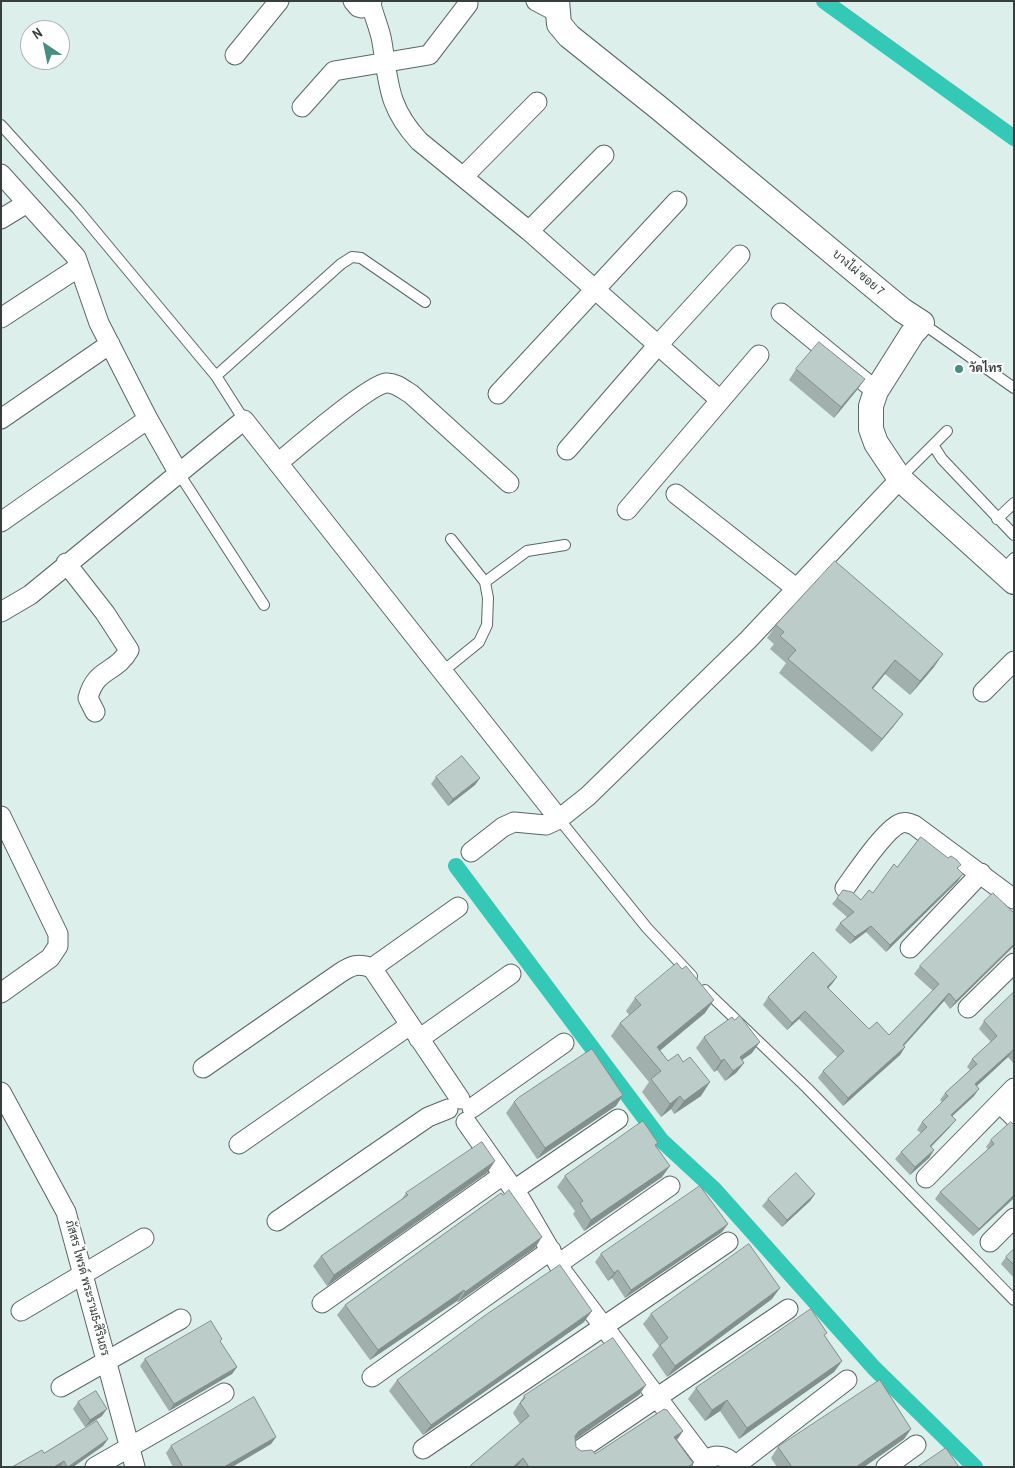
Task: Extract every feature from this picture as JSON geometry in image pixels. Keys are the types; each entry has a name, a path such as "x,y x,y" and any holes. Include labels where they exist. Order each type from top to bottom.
{"street":[{"path":"235,55 280,1"},
{"path":"366,2 381,40 388,90 403,124 419,141 529,231 720,400"},
{"path":"302,107 334,70 429,56 468,4"},
{"name":"บางไผ่ ซอย 7","path":"550,5 559,24 569,36 667,114 902,310 922,323"},
{"path":"464,176 537,102"},
{"path":"529,231 604,155"},
{"path":"1,174 76,257 99,323 148,419 178,472"},
{"path":"498,394 593,289 677,201"},
{"path":"1,219 27,203"},
{"path":"567,450 658,345 740,256"},
{"path":"1,318 79,267"},
{"path":"781,313 876,391"},
{"path":"922,323 912,334 876,391 871,406 871,429 876,443 900,479 1010,570"},
{"path":"1,419 110,344"},
{"path":"627,510 758,355"},
{"path":"278,463 331,419 374,388 386,383 394,384 410,394 508,483"},
{"path":"1,522 148,419"},
{"path":"4,606 30,595 66,563 244,420 363,575 559,819"},
{"path":"471,852 503,827 514,822 538,825 559,819 614,773 797,589 900,479"},
{"path":"676,494 797,589"},
{"path":"66,563 105,613 129,650 124,660 92,683 88,698 95,712"},
{"path":"983,692 1014,661"},
{"path":"1,816 58,934 58,946 50,958 1,993"},
{"path":"845,888 889,831 899,823 906,822 914,825 1014,899"},
{"path":"910,948 981,873"},
{"path":"372,968 458,907"},
{"path":"968,1008 1014,963"},
{"path":"203,1068 350,966 360,964 372,968 581,1298 605,1325 658,1397 703,1464 712,1456 722,1456 730,1459 736,1466 847,1380"},
{"path":"239,1144 414,1032 511,974"},
{"path":"277,1222 428,1117 462,1109 564,1043"},
{"path":"926,1178 1014,1088"},
{"name":"ภัสสร ไพรด์ พระราม5-สิรินธร","path":"1,1092 66,1212 135,1467"},
{"path":"1000,1103 1014,1117"},
{"path":"322,1303 508,1183 618,1119"},
{"path":"372,1377 555,1257 670,1186"},
{"path":"990,1242 1014,1218"},
{"path":"21,1311 144,1238"},
{"path":"423,1449 728,1242"},
{"path":"578,1451 788,1309"},
{"path":"61,1387 181,1319"},
{"path":"95,1467 224,1393"},
{"path":"886,1467 916,1445"}],"lane":[{"path":"1,125 77,209 216,376 244,420"},
{"path":"216,376 341,264 352,257 362,258 425,302"},
{"path":"922,323 1014,388"},
{"path":"900,479 947,431"},
{"path":"933,446 942,459 1014,535"},
{"path":"178,472 264,605"},
{"path":"997,519 1014,503"},
{"path":"442,672 479,642 485,634 488,598 485,582 451,539"},
{"path":"485,582 527,551 565,545"},
{"path":"559,819 647,928 716,1002 807,1088 1014,1300"}],"building":[{"path":"819,342 865,379 841,407 796,369"},
{"path":"835,561 943,654 920,681 895,660 872,688 903,714 882,739 788,659 796,650 780,636 784,632 776,625"},
{"path":"462,756 480,778 453,799 436,777"},
{"path":"921,837 948,858 951,856 957,860 961,865 957,868 963,874 890,945 871,926 855,937 840,923 854,912 837,898 843,890 852,892 861,900 869,890 873,893 894,864 897,867"},
{"path":"993,893 1014,913 1014,944 956,1001 949,993 903,1045 905,1047 848,1098 823,1071 844,1051 805,1011 792,1023 768,997 813,952 837,977 827,987 869,1029 877,1022 889,1035 939,984 920,966"},
{"path":"677,963 682,969 686,966 714,1000 657,1047 668,1061 678,1054 683,1062 690,1057 710,1082 684,1101 680,1096 670,1104 651,1079 661,1071 620,1023 641,1005 635,998"},
{"path":"1014,992 1014,1051 975,1084 979,1089 951,1115 956,1120 930,1146 934,1150 915,1167 901,1152 927,1127 922,1122 948,1096 945,1093 977,1064 972,1059 997,1036 984,1021"},
{"path":"740,1016 760,1042 740,1057 744,1063 733,1071 724,1059 721,1061 704,1037 732,1017 734,1020"},
{"path":"592,1049 623,1095 545,1148 514,1102"},
{"path":"643,1121 658,1143 655,1145 670,1166 591,1220 580,1203 583,1201 565,1176"},
{"path":"1011,1122 1014,1125 1014,1195 979,1229 940,1192 994,1144 991,1140"},
{"path":"482,1142 495,1161 334,1275 321,1256 408,1195 406,1193"},
{"path":"796,1173 815,1194 787,1220 768,1199"},
{"path":"700,1186 728,1224 631,1290 618,1270 614,1273 601,1254"},
{"path":"509,1190 542,1237 465,1292 464,1290 378,1350 345,1305 501,1193 503,1195"},
{"path":"749,1244 780,1288 675,1366 660,1345 668,1338 651,1314"},
{"path":"1014,1249 1014,1265 1006,1257"},
{"path":"560,1265 592,1311 431,1425 397,1380 487,1314"},
{"path":"811,1309 827,1333 824,1335 842,1361 747,1428 727,1400 712,1410 696,1388"},
{"path":"211,1321 222,1339 220,1341 237,1367 174,1404 145,1359"},
{"path":"613,1338 646,1385 579,1431 575,1436 576,1447 581,1451 592,1450 595,1454 664,1409 667,1410 683,1431 674,1437 693,1463 688,1467 529,1467 523,1458 513,1467 470,1467 529,1416 520,1403 525,1398 524,1396"},
{"path":"880,1380 911,1429 856,1467 792,1467 778,1447"},
{"path":"96,1391 107,1409 90,1420 78,1402"},
{"path":"254,1397 276,1437 224,1467 183,1467 171,1446"},
{"path":"97,1421 108,1439 68,1467 64,1461 54,1467 12,1467 42,1450 44,1453"},
{"path":"946,1448 959,1467 918,1467"}],"waterway":[{"path":"824,1 1014,138"},
{"path":"456,866 661,1140 714,1189 874,1368 975,1467"}],"place":[{"name":"วัดไทร","path":"959,369"}]}
